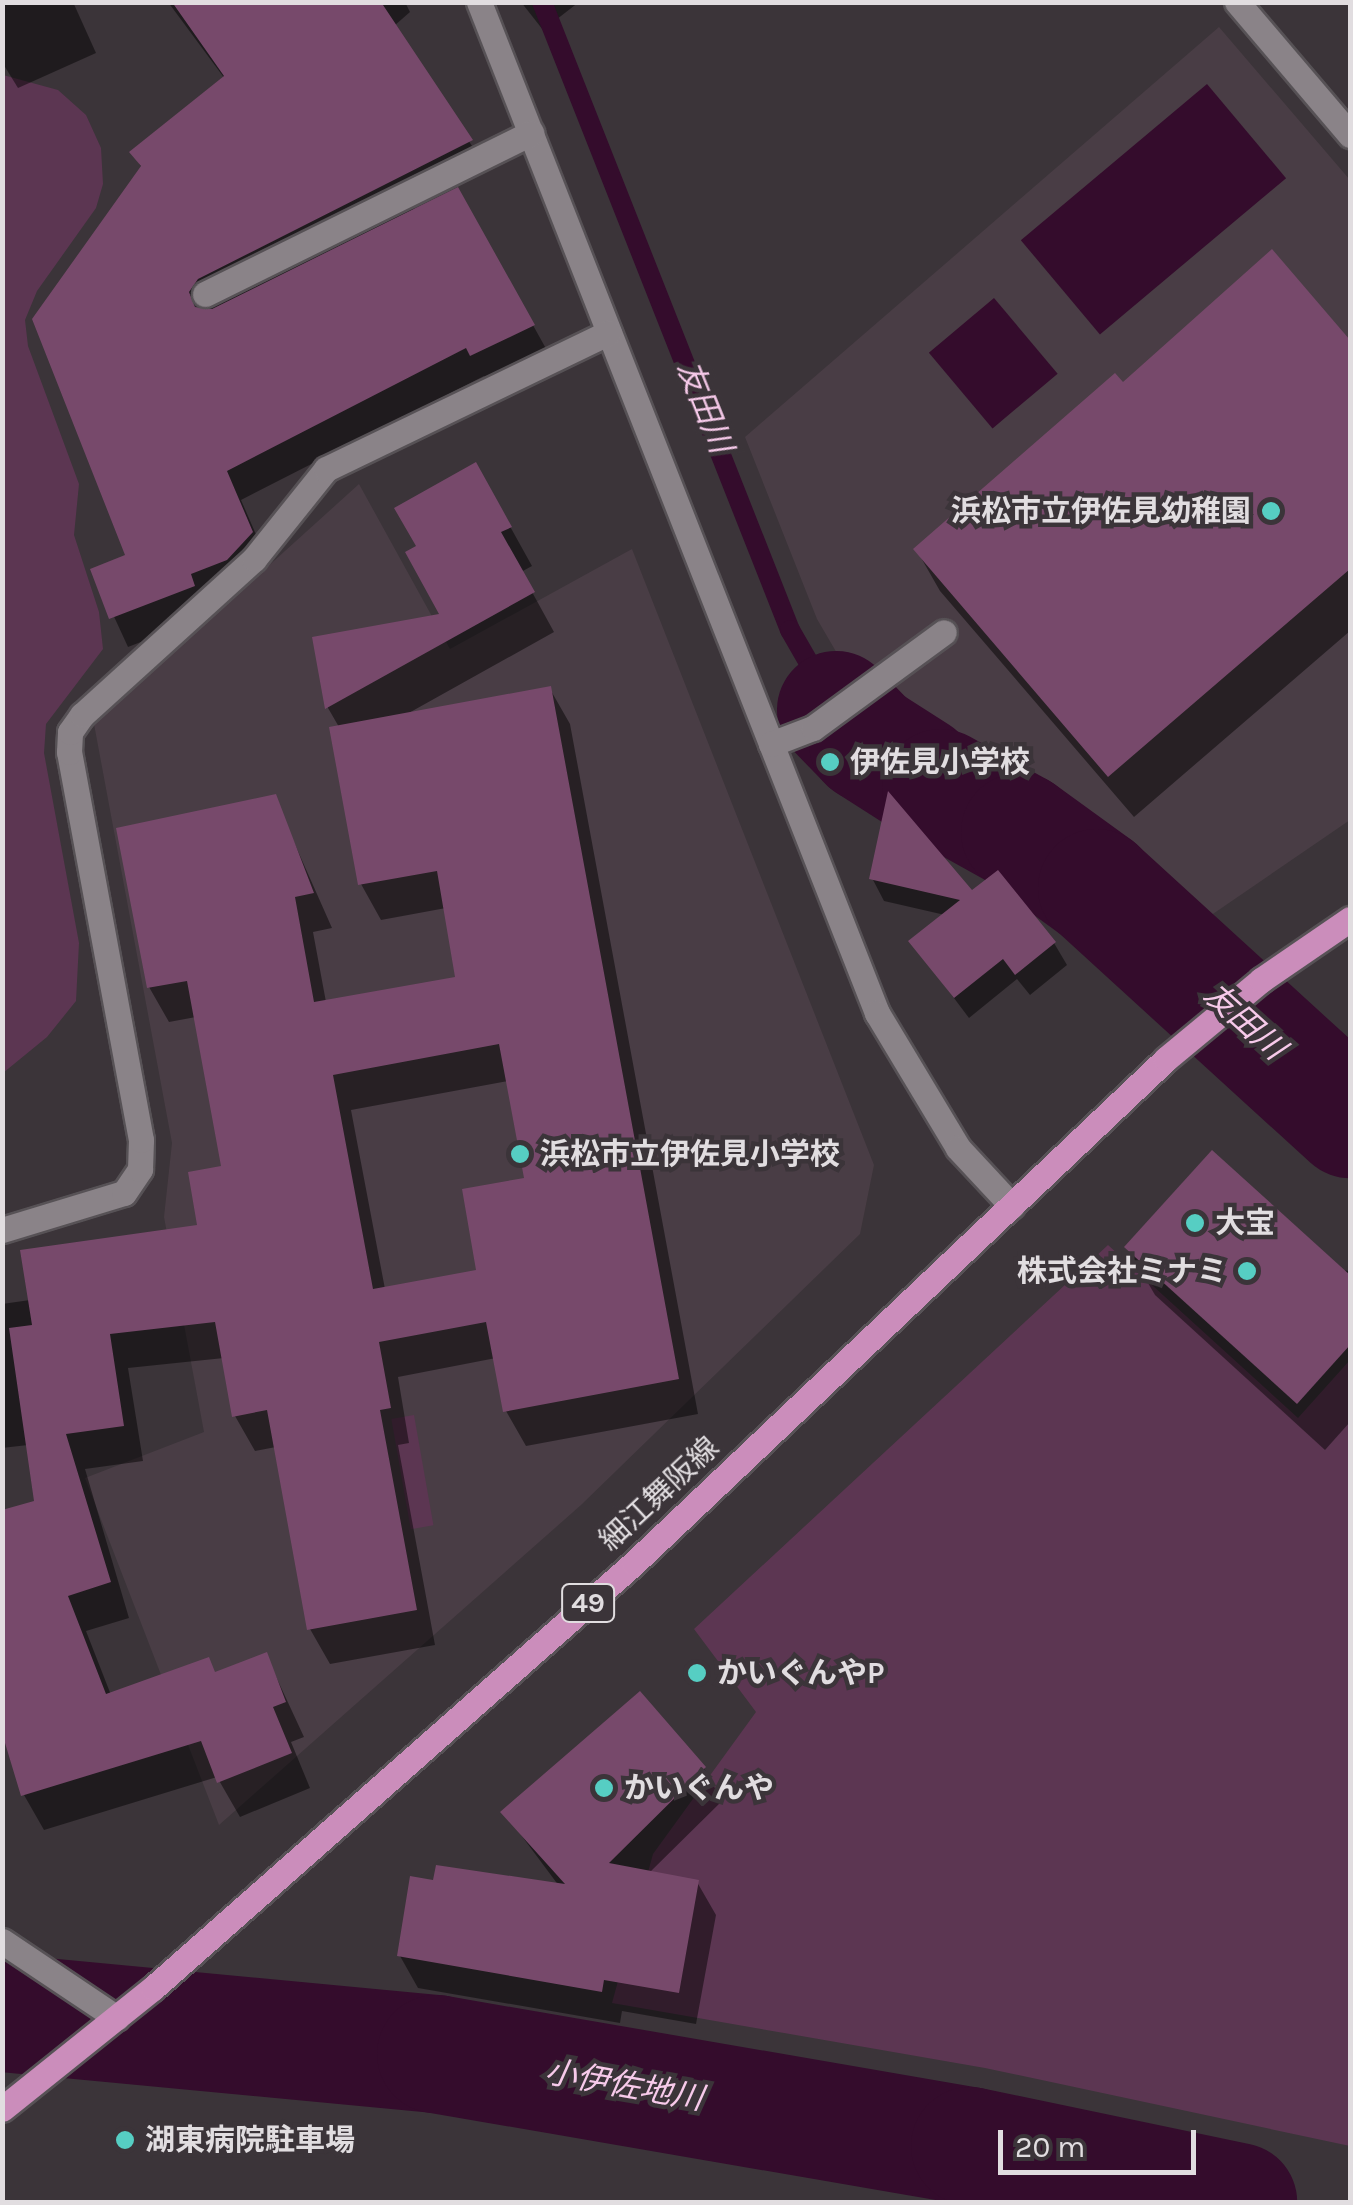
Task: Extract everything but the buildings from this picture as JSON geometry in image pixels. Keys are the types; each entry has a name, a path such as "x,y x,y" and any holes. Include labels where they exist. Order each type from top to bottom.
{"main road":[{"name":"細江舞阪線","path":"2,2109 153,1988 634,1563 1206,1025 1350,919"}],"street":[{"path":"479,2 877,1014 958,1148 1012,1206"},
{"path":"1237,2 1350,135"},
{"path":"205,294 531,134"},
{"path":"2,1230 124,1193 140,1169 141,1140 70,732 254,559 326,469 609,332"},
{"path":"771,744 813,728 944,632"},
{"path":"2,1942 117,2018"}],"shaded area":[{"path":"1219,27 1350,180 1350,820 1188,931 1077,835 922,744 859,691 817,619 745,437"},
{"path":"3,75 58,90 86,115 101,148 103,184 96,208 37,291 25,320 28,346 79,484 74,535 99,612 103,649 46,724 44,753 79,943 76,1001 47,1037 3,1073"},
{"path":"1207,84 1286,178 1100,334 1021,240"},
{"path":"994,298 1058,374 993,428 929,353"},
{"name":"浜松市立伊佐見小学校","path":"359,484 450,649 632,549 874,1165 860,1234 581,1505 219,1825 85,1478 204,1432 164,1217 172,1143 94,724"},
{"path":"1108,1245 1298,1418 1350,1360 1350,2146 985,2068 612,2003 653,1854 756,1712 694,1629"},
{"path":"414,1415 433,1525 411,1529 391,1419"}],"waterway":[{"name":"友田川","path":"542,2 790,630 836,710"},
{"name":"友田川","path":"836,710 868,743 918,775"},
{"name":"友田川","path":"941,788 1020,832 1097,888 1350,1119"},
{"name":"小伊佐地川","path":"2,2013 436,2054 970,2146 1238,2202"}],"place":[{"name":"浜松市立伊佐見幼稚園","path":"1271,511"},
{"name":"伊佐見小学校","path":"830,762"},
{"name":"浜松市立伊佐見小学校","path":"520,1154"},
{"name":"大宝","path":"1195,1223"},
{"name":"株式会社ミナミ","path":"1247,1271"},
{"name":"かいぐんやP","path":"697,1673"},
{"name":"かいぐんや","path":"604,1788"},
{"name":"湖東病院駐車場","path":"125,2140"}]}
